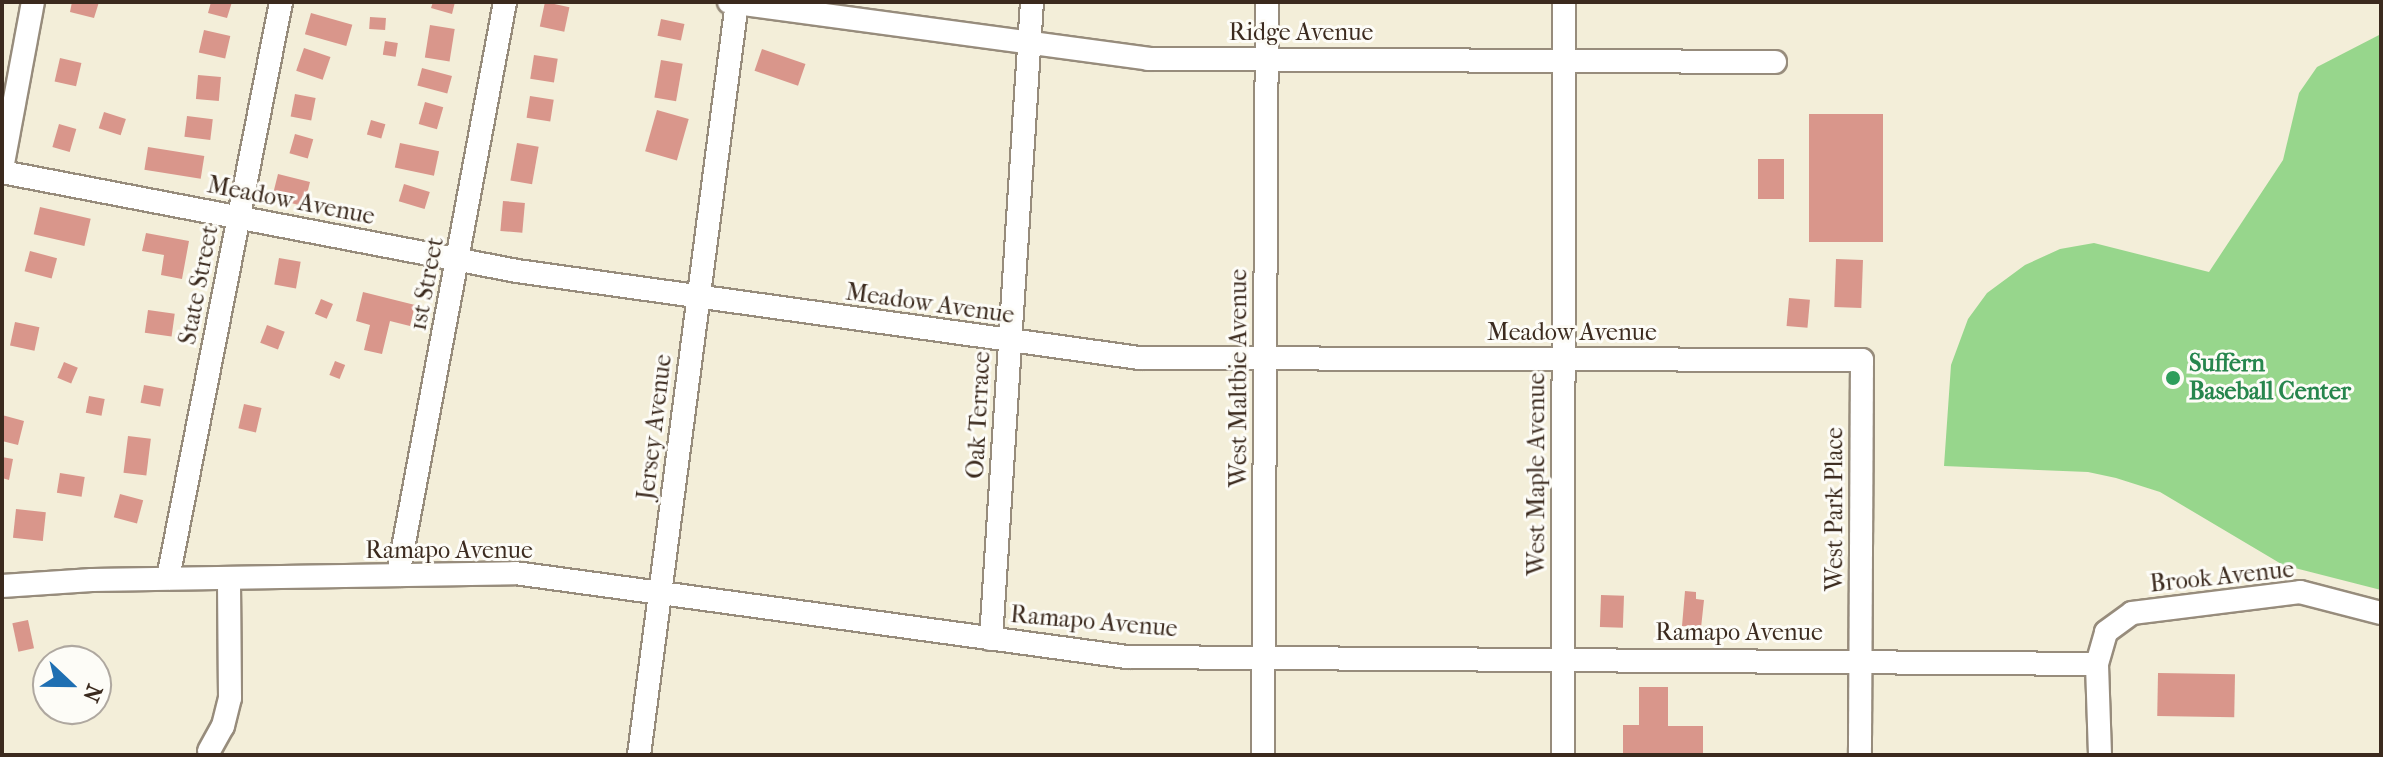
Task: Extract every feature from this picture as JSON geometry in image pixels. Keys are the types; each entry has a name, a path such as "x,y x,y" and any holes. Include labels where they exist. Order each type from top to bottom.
{"street":[{"path":"2,171 33,2"},
{"name":"State Street","path":"168,578 281,2"},
{"name":"1st Street","path":"398,575 505,2"},
{"name":"Ridge Avenue","path":"734,2 830,13 1030,46 1148,59 1775,62"},
{"name":"Jersey Avenue","path":"639,755 724,105 734,2"},
{"name":"Oak Terrace","path":"991,639 1032,2"},
{"name":"West Maltbie Avenue","path":"1263,755 1267,2"},
{"name":"West Maple Avenue","path":"1563,755 1564,2"},
{"name":"Meadow Avenue","path":"2,171 457,260 698,299 1139,358 1862,360"},
{"name":"West Park Place","path":"1860,755 1862,360"},
{"name":"Ramapo Avenue","path":"2,586 168,578 515,573 1127,657 2097,664"},
{"path":"209,751 223,726 230,698 229,578"},
{"name":"Brook Avenue","path":"2097,664 2106,632 2132,613 2178,604 2300,592 2381,613"},
{"path":"2097,664 2100,755"}],"green space":[{"path":"2381,34 2381,590 2283,565 2160,492 2116,478 2088,472 1944,466 1951,365 1968,319 1987,293 2025,265 2060,249 2094,243 2209,272 2283,160 2299,93 2317,67"}],"building":[{"path":"72,2 99,2 94,18 70,12"},
{"path":"211,2 232,2 227,18 208,13"},
{"path":"433,2 455,2 452,14 431,8"},
{"path":"545,2 569,7 564,32 540,26"},
{"path":"311,13 352,25 346,46 305,34"},
{"path":"370,17 386,18 385,30 369,29"},
{"path":"661,19 684,24 681,41 657,36"},
{"path":"430,25 455,29 450,62 425,58"},
{"path":"204,30 230,36 225,58 199,52"},
{"path":"385,41 398,43 396,57 383,55"},
{"path":"304,48 330,57 323,80 296,71"},
{"path":"762,49 805,64 798,86 755,71"},
{"path":"534,55 558,59 554,82 530,79"},
{"path":"60,58 81,63 76,86 55,81"},
{"path":"661,60 683,64 676,101 654,97"},
{"path":"422,68 452,76 447,93 417,85"},
{"path":"198,75 221,77 219,101 196,99"},
{"path":"295,94 316,98 311,121 291,117"},
{"path":"530,96 554,100 550,121 527,118"},
{"path":"425,102 443,107 437,129 419,124"},
{"path":"657,110 689,119 677,160 645,151"},
{"path":"104,112 126,119 121,135 99,128"},
{"path":"1809,114 1883,114 1883,242 1809,242"},
{"path":"187,116 213,119 210,140 184,137"},
{"path":"371,120 385,124 381,139 367,134"},
{"path":"59,124 76,129 70,152 52,147"},
{"path":"295,134 313,139 308,158 289,153"},
{"path":"400,143 439,151 434,176 395,167"},
{"path":"517,143 539,147 532,184 510,180"},
{"path":"148,147 204,156 201,179 144,170"},
{"path":"1758,159 1784,159 1784,199 1758,199"},
{"path":"278,174 310,182 304,206 272,198"},
{"path":"404,184 430,192 425,209 399,201"},
{"path":"503,201 525,203 522,233 500,231"},
{"path":"40,207 91,219 84,246 34,234"},
{"path":"146,233 189,241 182,279 161,275 164,255 142,251"},
{"path":"30,251 57,258 52,279 25,271"},
{"path":"279,258 301,262 296,288 274,285"},
{"path":"1836,259 1863,260 1861,308 1834,307"},
{"path":"363,292 415,305 410,326 390,321 382,354 364,350 370,325 356,321"},
{"path":"1789,298 1810,300 1807,328 1787,326"},
{"path":"321,299 333,304 327,319 315,314"},
{"path":"148,310 175,314 172,337 145,333"},
{"path":"15,322 39,327 34,351 10,345"},
{"path":"267,325 285,332 278,350 260,343"},
{"path":"335,361 345,365 340,379 329,375"},
{"path":"64,362 78,368 71,384 57,378"},
{"path":"144,385 164,389 160,406 141,403"},
{"path":"89,396 105,399 101,416 86,413"},
{"path":"244,404 262,408 256,432 238,428"},
{"path":"2,415 24,421 18,445 2,441"},
{"path":"128,436 151,439 146,476 123,473"},
{"path":"2,457 13,459 9,480 2,478"},
{"path":"60,473 85,477 82,497 57,493"},
{"path":"120,494 143,500 137,523 114,517"},
{"path":"16,509 46,512 43,541 13,538"},
{"path":"1685,591 1696,592 1696,599 1704,600 1701,628 1682,626"},
{"path":"1601,595 1624,596 1623,628 1600,627"},
{"path":"28,620 33,645 32,649 18,652 12,623"},
{"path":"2158,673 2235,674 2234,717 2157,716"},
{"path":"1639,687 1668,687 1668,726 1703,726 1703,755 1623,755 1623,725 1639,725"}],"place":[{"name":"Suffern Baseball Center","path":"2173,378"}]}
